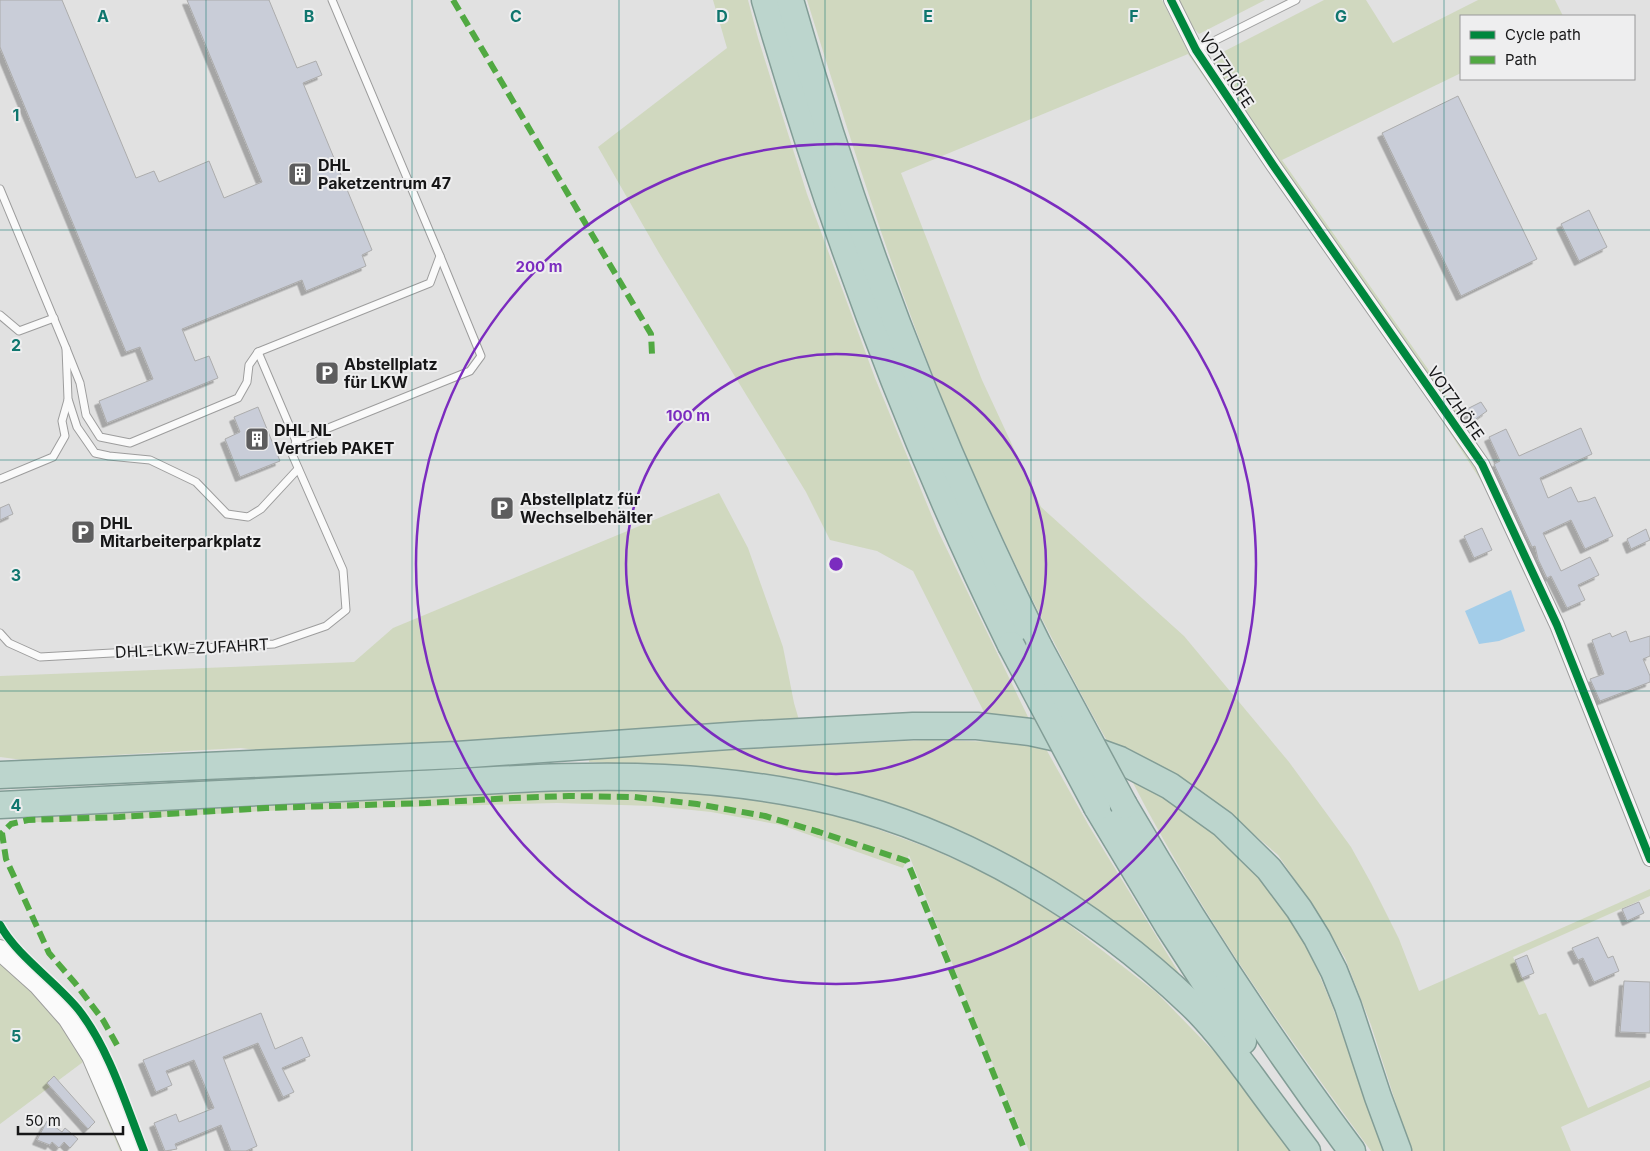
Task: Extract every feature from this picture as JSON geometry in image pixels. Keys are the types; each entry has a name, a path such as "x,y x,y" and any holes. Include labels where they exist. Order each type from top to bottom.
{"highway":[{"path":"764,0 796,108 825,196 884,359 944,501 1011,645 1052,725 1142,884 1259,1064 1322,1151"},
{"path":"790,0 837,155 901,334 943,440 1039,648 1124,805 1180,900 1237,989 1291,1068 1352,1151"},
{"path":"0,775 457,755 743,735 913,726 978,726 1030,732 1062,739 1120,760 1178,791 1211,814 1235,834 1274,875 1308,922 1334,971 1398,1151"},
{"path":"0,761 42,774"},
{"path":"0,805 422,784 619,777 676,779 732,784 797,793 841,803 894,820 958,845 1037,888 1107,934 1151,968 1201,1014 1231,1050 1307,1151"}],"main road":[{"path":"3,952 38,984 68,1018 92,1056 133,1151"}],"street":[{"name":"VOTZHÖFE","path":"1170,0 1196,50 1273,165 1482,464 1557,625 1650,859"}],"lane":[{"path":"296,441 470,371 481,356 332,0"},
{"path":"1196,50 1296,0"},
{"path":"0,189 80,383 86,415 100,437 130,443 238,398 247,382 249,365 258,352 430,283 440,256"},
{"path":"0,315 19,331 54,318"},
{"path":"66,348 68,399 77,427 94,453 150,460 196,482 227,514 248,517 261,509 298,469 292,454 296,441 258,352"},
{"path":"0,479 53,457 65,436 62,421 68,399"},
{"name":"DHL-LKW-ZUFAHRT","path":"0,633 9,643 40,657 274,644 326,626 346,610 343,570 298,469"}],"green space":[{"path":"713,0 748,0 807,194 875,378 938,531 1029,719 988,720 913,571 877,551 830,540 806,492 659,253 598,147 727,48"},
{"path":"807,0 1162,0 1185,45 1481,472 1489,493 1430,402 1188,54 901,173 982,380 1041,507 1184,636 1289,762 1351,847 1399,939 1419,991 1650,889 1650,896 1513,957 1539,1015 1546,1013 1588,1108 1650,1080 1650,1087 1561,1127 1571,1151 1411,1151 1371,1025 1345,958 1317,912 1278,855 1216,802 1147,762 1112,750 1065,664 1021,577 980,488 942,398 905,300 854,151"},
{"path":"1175,0 1265,0 1199,34 1185,19"},
{"path":"1324,0 1366,0 1393,43 1478,0 1555,0 1562,15 1460,15 1460,73 1282,160 1458,412 1449,410 1277,164 1271,149 1211,67 1213,57"},
{"path":"719,493 748,548 783,647 794,703 801,727 278,753 241,748 23,760 0,757 0,676 354,662 393,628"},
{"path":"926,740 1003,742 1046,749 1089,826 1193,996 992,856 686,767 589,762 589,757"},
{"path":"1132,781 1159,795 1208,828 1243,860 1276,897 1308,948 1331,1003 1384,1151 1371,1151 1244,971 1185,877"},
{"path":"474,787 705,789 809,808 855,821 929,848 1006,882 1067,923 1157,993 1228,1066 1297,1151 1029,1151 909,855 903,868 781,825 711,812 653,806 557,803 263,811 79,822 34,822 34,811"},
{"path":"0,962 43,1000 66,1026 84,1055 125,1151 120,1151 83,1062 0,1124"}],"water":[{"path":"1511,590 1525,631 1499,641 1479,644 1465,611"}],"building":[{"name":"DHL Paketzentrum 47","path":"0,0 62,0 136,178 154,171 159,182 209,161 224,198 262,182 187,0 269,0 297,68 316,61 322,75 303,83 372,250 362,255 366,266 306,291 302,280 182,329 195,361 209,356 218,378 107,423 99,401 153,379 140,347 126,352 0,47"},
{"path":"1458,96 1537,259 1461,296 1382,133"},
{"path":"1589,210 1607,247 1579,261 1561,224"},
{"path":"1481,402 1487,411 1473,421 1465,410"},
{"name":"DHL NL Vertrieb PAKET","path":"258,407 280,461 240,477 225,439 240,432 234,417"},
{"path":"1581,428 1592,454 1540,478 1548,498 1571,487 1578,502 1595,497 1613,536 1585,549 1571,520 1543,533 1561,571 1590,557 1599,575 1578,585 1585,600 1567,608 1551,576 1547,578 1538,559 1535,546 1532,547 1494,464 1500,461 1489,437 1506,429 1519,456"},
{"path":"9,504 13,514 0,520 0,508"},
{"path":"1482,528 1492,550 1474,558 1464,536"},
{"path":"1646,529 1650,540 1631,549 1627,539"},
{"path":"1626,631 1630,642 1650,636 1650,656 1643,659 1650,676 1650,682 1600,701 1590,679 1604,674 1592,640 1610,633 1612,637"},
{"path":"1639,902 1644,913 1627,921 1622,909"},
{"path":"1598,937 1608,958 1613,956 1619,971 1594,982 1583,958 1578,960 1572,948"},
{"path":"1527,955 1534,973 1522,978 1515,960"},
{"path":"1624,981 1650,982 1650,1033 1620,1032"},
{"path":"261,1013 275,1049 302,1037 310,1056 282,1068 294,1092 283,1097 258,1043 223,1057 257,1146 246,1151 231,1151 221,1125 175,1144 177,1149 165,1151 154,1123 176,1114 179,1122 214,1108 194,1060 166,1071 172,1085 156,1092 143,1060"},
{"path":"54,1076 95,1122 88,1129 47,1083"},
{"path":"47,1121 62,1132 65,1128 78,1139 70,1148 64,1142 59,1148 52,1142 50,1145 37,1140"}],"marked path":[{"path":"453,0 651,334 652,354"},
{"path":"117,1045 103,1020 49,953 6,859 2,833 11,824 28,820 119,817 266,808 569,796 634,797 697,804 765,816 907,861 1025,1151"}],"cycle path":[{"path":"1171,0 1196,50 1273,165 1482,464 1557,625 1650,859"},
{"path":"0,925 16,947 69,999 89,1024 116,1077 144,1151"}],"place":[{"name":"DHL Paketzentrum 47","path":"300,174"},
{"name":"Abstellplatz für LKW","path":"327,373"},
{"name":"DHL NL Vertrieb PAKET","path":"257,439"},
{"name":"Abstellplatz für Wechselbehälter","path":"502,508"},
{"name":"DHL Mitarbeiterparkplatz","path":"83,532"}]}
